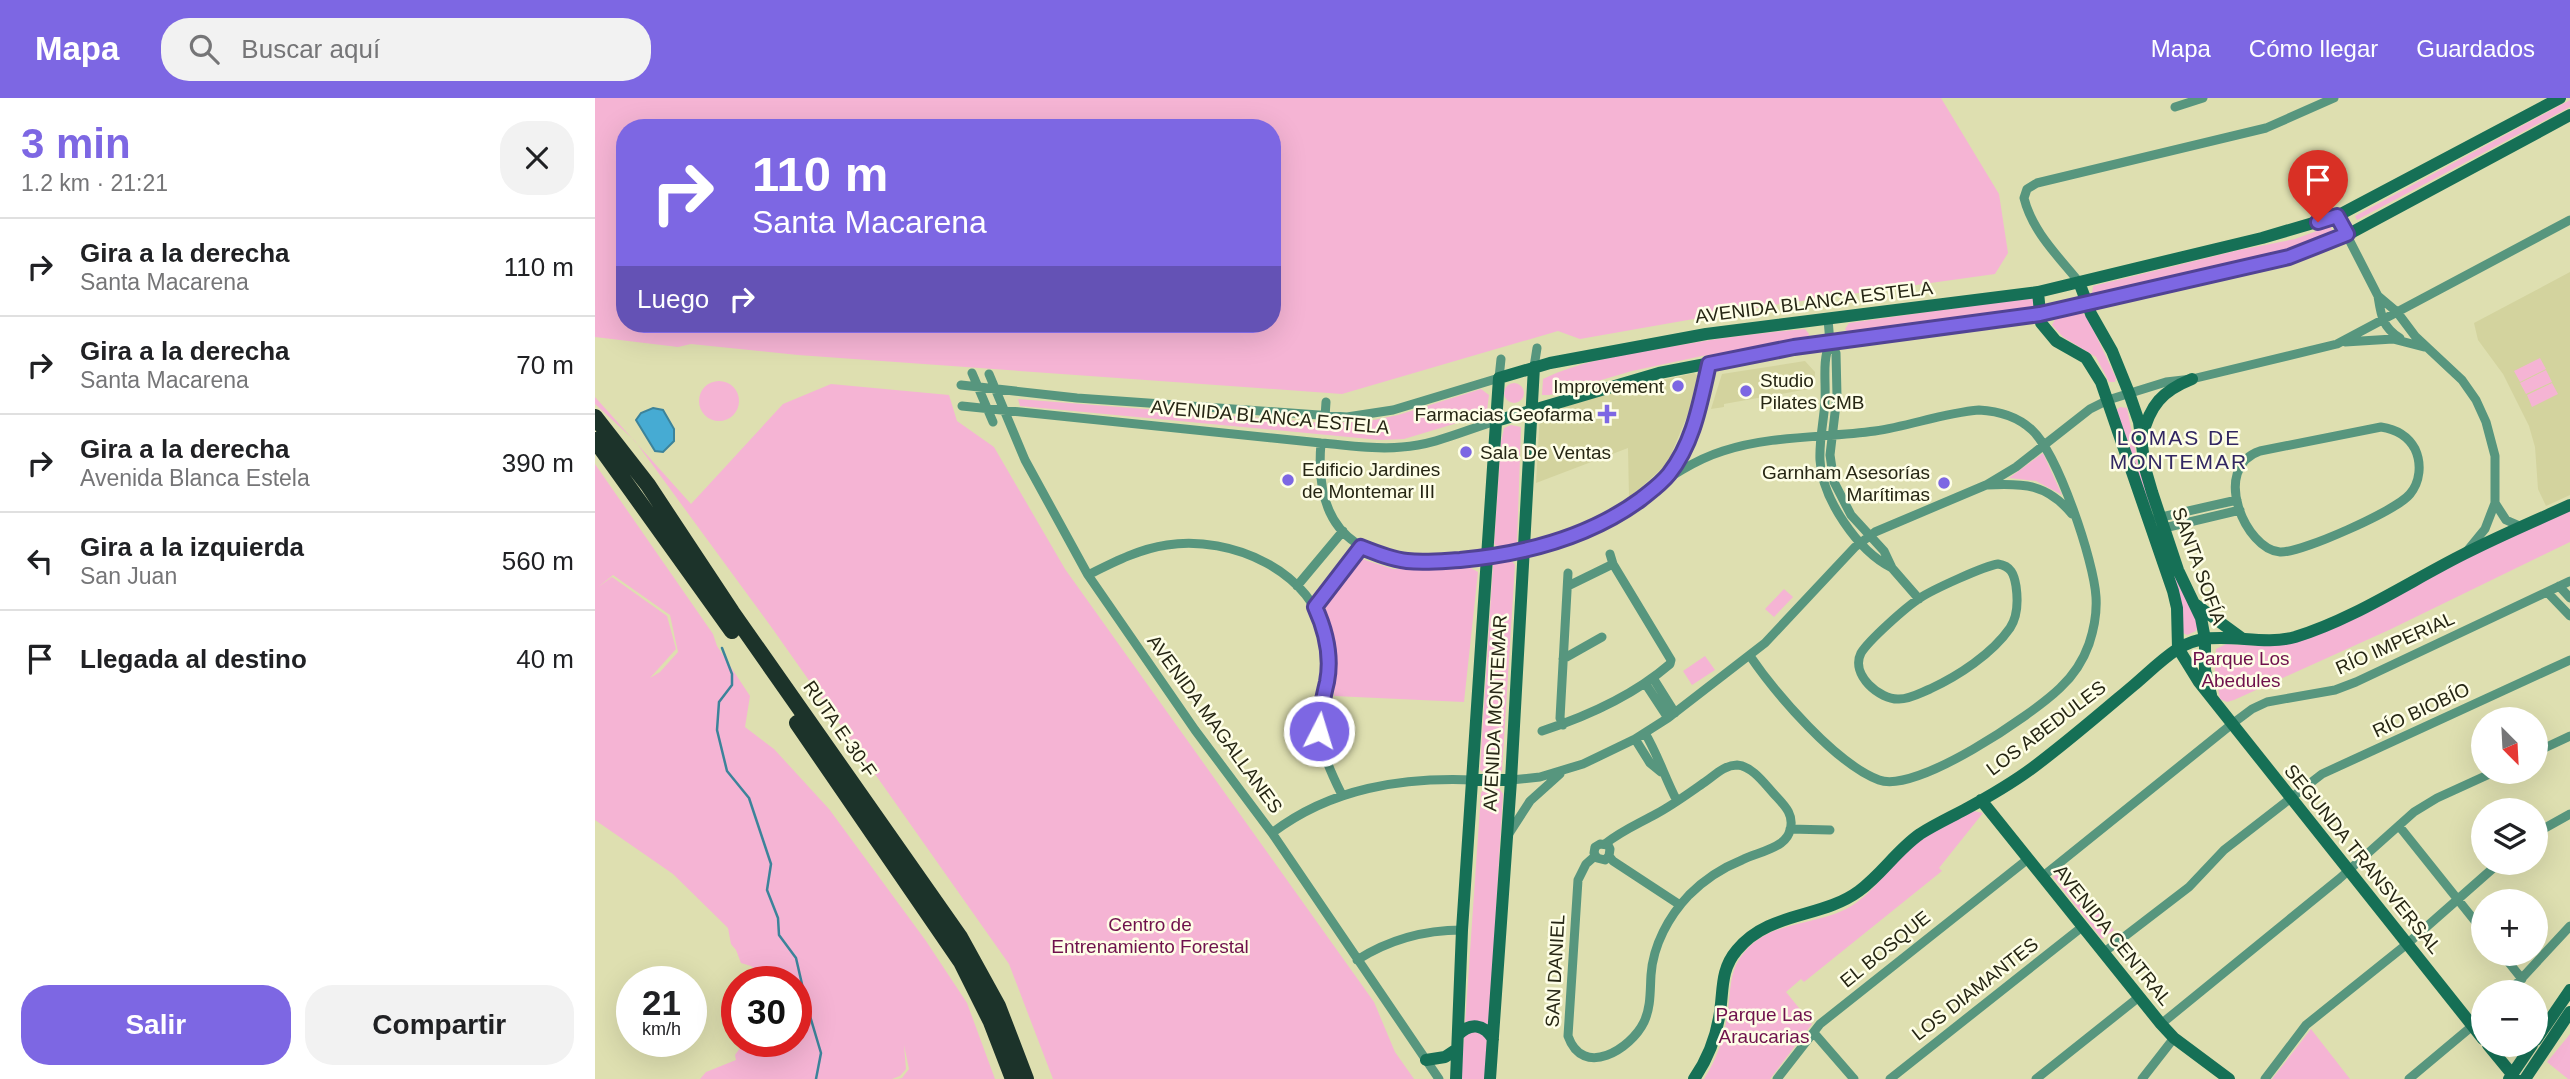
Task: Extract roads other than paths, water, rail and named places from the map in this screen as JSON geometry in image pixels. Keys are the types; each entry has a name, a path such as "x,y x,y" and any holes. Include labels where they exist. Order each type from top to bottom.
{"highway":[{"name":"RUTA E-30-F","path":"595,417 648,485 732,612 960,937 998,1006 1026,1079"},
{"name":"RUTA E-30-F","path":"595,440 758,667 949,943 982,1002 1013,1079"}],"main road":[{"name":"AVENIDA BLANCA ESTELA","path":"1499,378 1534,367 1706,334 2038,292 2262,238 2337,216 2560,98"},
{"name":"AVENIDA BLANCA ESTELA","path":"1496,421 1644,377 1794,347 2040,314 2289,257 2347,234 2570,115"},
{"name":"SANTA SOFÍA","path":"2079,282 2129,393 2156,524 2177,608 2178,648"},
{"name":"SANTA SOFÍA","path":"2038,292 2041,323 2056,341 2086,358 2108,400 2156,524 2201,618 2205,639 2205,670 2214,702"},
{"name":"AVENIDA MONTEMAR","path":"1490,1079 1511,780 1534,367"},
{"name":"AVENIDA MONTEMAR","path":"1456,1079 1462,930 1499,378"},
{"path":"2141,441 2145,425 2157,402 2169,389 2192,379"},
{"name":"LOS ABEDULES","path":"1694,1079 1714,1040 1724,973 1731,958 1743,943 1758,930 1774,922 1821,910 1851,897 1915,838 2038,764 2178,648 2216,636 2268,642 2312,631 2378,600 2463,554 2570,505"},
{"path":"2194,603 2243,639"},
{"path":"2178,648 2214,702"},
{"name":"SEGUNDA TRANSVERSAL","path":"2214,702 2471,1024"},
{"path":"1474,780 1511,780"},
{"name":"AVENIDA CENTRAL","path":"1981,800 2161,1024 2174,1038 2229,1079"},
{"path":"2548,1022 2570,990"},
{"path":"2515,1078 2570,1012"},
{"path":"1458,1035 1466,1028 1477,1026 1488,1032 1493,1039"},
{"path":"1426,1060 1445,1057 1457,1049"},
{"path":"2498,1057 2515,1078"},
{"path":"2515,1078 2526,1057"}],"street":[{"path":"2175,107 2203,98"},
{"name":"SANTA SOFÍA","path":"2079,282 2033,221 2024,198 2025,192 2032,186 2266,128 2329,99"},
{"path":"2337,216 2378,296 2381,320 2395,335 2407,342"},
{"path":"2336,344 2570,220"},
{"path":"2378,296 2397,312 2404,324 2426,347 2454,371 2481,411 2495,456 2495,503 2485,529 2463,554"},
{"path":"1828,319 1830,343 1836,353 1831,464 1837,490 1851,515 1884,551 1892,569"},
{"path":"1511,780 1562,772 1606,754 1672,716 1774,635 1870,536 1910,515 1986,485 2016,467 2076,418 2108,400 2166,382 2192,379 2336,344 2380,338 2426,347"},
{"path":"1830,343 1825,355 1826,387 1819,457 1827,492 1841,518 1875,557 1892,569 1919,599"},
{"name":"AVENIDA MONTEMAR","path":"1534,367 1537,348"},
{"name":"AVENIDA MONTEMAR","path":"1499,378 1501,359"},
{"path":"1664,481 1686,446 1700,408 1709,364"},
{"path":"972,373 993,422"},
{"name":"AVENIDA MAGALLANES","path":"989,374 1025,460 1088,575 1195,730 1272,833 1439,1079"},
{"name":"AVENIDA BLANCA ESTELA","path":"961,385 1077,398 1325,417 1377,414 1499,378"},
{"path":"1325,417 1326,402"},
{"name":"AVENIDA BLANCA ESTELA","path":"962,406 1321,443 1403,447 1496,421"},
{"path":"1321,443 1321,490 1332,516 1343,531 1361,547 1384,556 1420,562 1487,557 1523,551 1566,539 1601,524 1697,460 1753,443 1875,431 1970,411 1987,410 2019,420 2032,430 2044,446 2076,519 2088,555 2096,598 2092,633 2080,664 2058,690 1970,751 1911,779 1892,782 1879,780 1849,761 1804,722 1750,656"},
{"path":"2381,427 2400,433 2417,453 2418,480 2412,492 2402,501 2347,529 2286,552 2270,550 2260,544 2252,535 2240,510 2234,481 2237,470 2249,456 2260,451 2381,427"},
{"path":"1686,446 1688,453 1697,460"},
{"path":"1986,485 2035,486 2061,502 2076,519"},
{"path":"2156,524 2237,500"},
{"path":"2495,503 2506,520 2522,527"},
{"path":"2156,524 2240,510"},
{"path":"1297,586 1343,531"},
{"path":"1088,575 1143,550 1168,544 1194,543 1245,553 1267,564 1297,586 1315,607 1326,634 1328,674 1320,712 1321,741 1325,760 1342,795"},
{"path":"1315,607 1361,547"},
{"path":"1542,731 1594,711 1649,680 1669,665 1671,660 1612,559 1568,586"},
{"path":"1998,564 2009,568 2013,575 2017,603 2011,628 1973,663 1941,683 1906,699 1888,698 1877,692 1862,676 1860,657 1874,639 1919,599 1998,564"},
{"path":"1563,724 1560,718 1568,573"},
{"name":"RÍO IMPERIAL","path":"2232,724 2267,702 2335,690 2356,682 2570,581"},
{"path":"2559,586 2570,597"},
{"path":"2547,592 2570,616"},
{"path":"1563,659 1602,637"},
{"name":"RÍO BIOBÍO","path":"2103,953 2189,887 2224,850 2322,774 2570,660"},
{"path":"1649,680 1672,716"},
{"path":"2042,877 2232,724"},
{"path":"1645,733 1659,757 1661,772 1677,801"},
{"path":"2548,746 2570,736"},
{"path":"1635,739 1650,763 1661,772"},
{"name":"SAN DANIEL","path":"1742,766 1758,778 1787,809 1791,819 1790,829 1781,843 1719,872 1698,887 1680,905 1656,948 1652,960 1649,1010 1637,1033 1625,1045 1604,1056 1589,1058 1580,1054 1568,1036 1575,914 1580,874 1586,863 1595,856 1595,848 1677,801 1725,768 1742,766"},
{"path":"1507,836 1530,801 1562,772"},
{"path":"1272,833 1325,801 1380,785 1409,781 1474,780"},
{"path":"2161,1024 2348,872 2414,812 2471,782"},
{"path":"2548,826 2570,814"},
{"path":"2399,826 2471,916"},
{"path":"1790,829 1830,830"},
{"path":"1595,856 1602,860 1609,856 1611,849 1605,844"},
{"path":"1609,856 1680,905"},
{"name":"EL BOSQUE","path":"1777,1079 1820,1024 2028,859"},
{"path":"2265,1079 2302,1029 2407,944 2485,875"},
{"path":"2512,966 2522,979 2570,926"},
{"name":"LOS DIAMANTES","path":"1890,1079 2082,927"},
{"path":"1357,960 1406,937 1425,932 1462,930"},
{"path":"2036,1079 2139,997"},
{"path":"2409,1079 2471,1028"},
{"path":"1814,1033 1854,1079"},
{"path":"2142,1079 2174,1038"}],"water":[{"path":"653,408 663,410 674,429 674,441 663,452 655,451 636,420 641,413"}],"waterway":[{"path":"722,648 732,674 732,685 719,702 717,730 727,771 749,798 771,864 767,890 778,918 779,935 796,958 821,1053 816,1079"}],"place":[{"name":"Improvement","path":"1678,386"},
{"name":"Studio Pilates CMB","path":"1746,391"},
{"name":"Farmacias Geofarma","path":"1607,414"},
{"name":"Sala De Ventas","path":"1466,452"},
{"name":"Edificio Jardines de Montemar III","path":"1288,480"},
{"name":"Garnham Asesorías Marítimas","path":"1944,483"}],"district":[{"name":"LOMAS DE MONTEMAR","path":"2179,449"}],"park label":[{"name":"Parque Los Abedules","path":"2241,669"},
{"name":"Centro de Entrenamiento Forestal","path":"1150,935"},
{"name":"Parque Las Araucarias","path":"1764,1025"}]}
